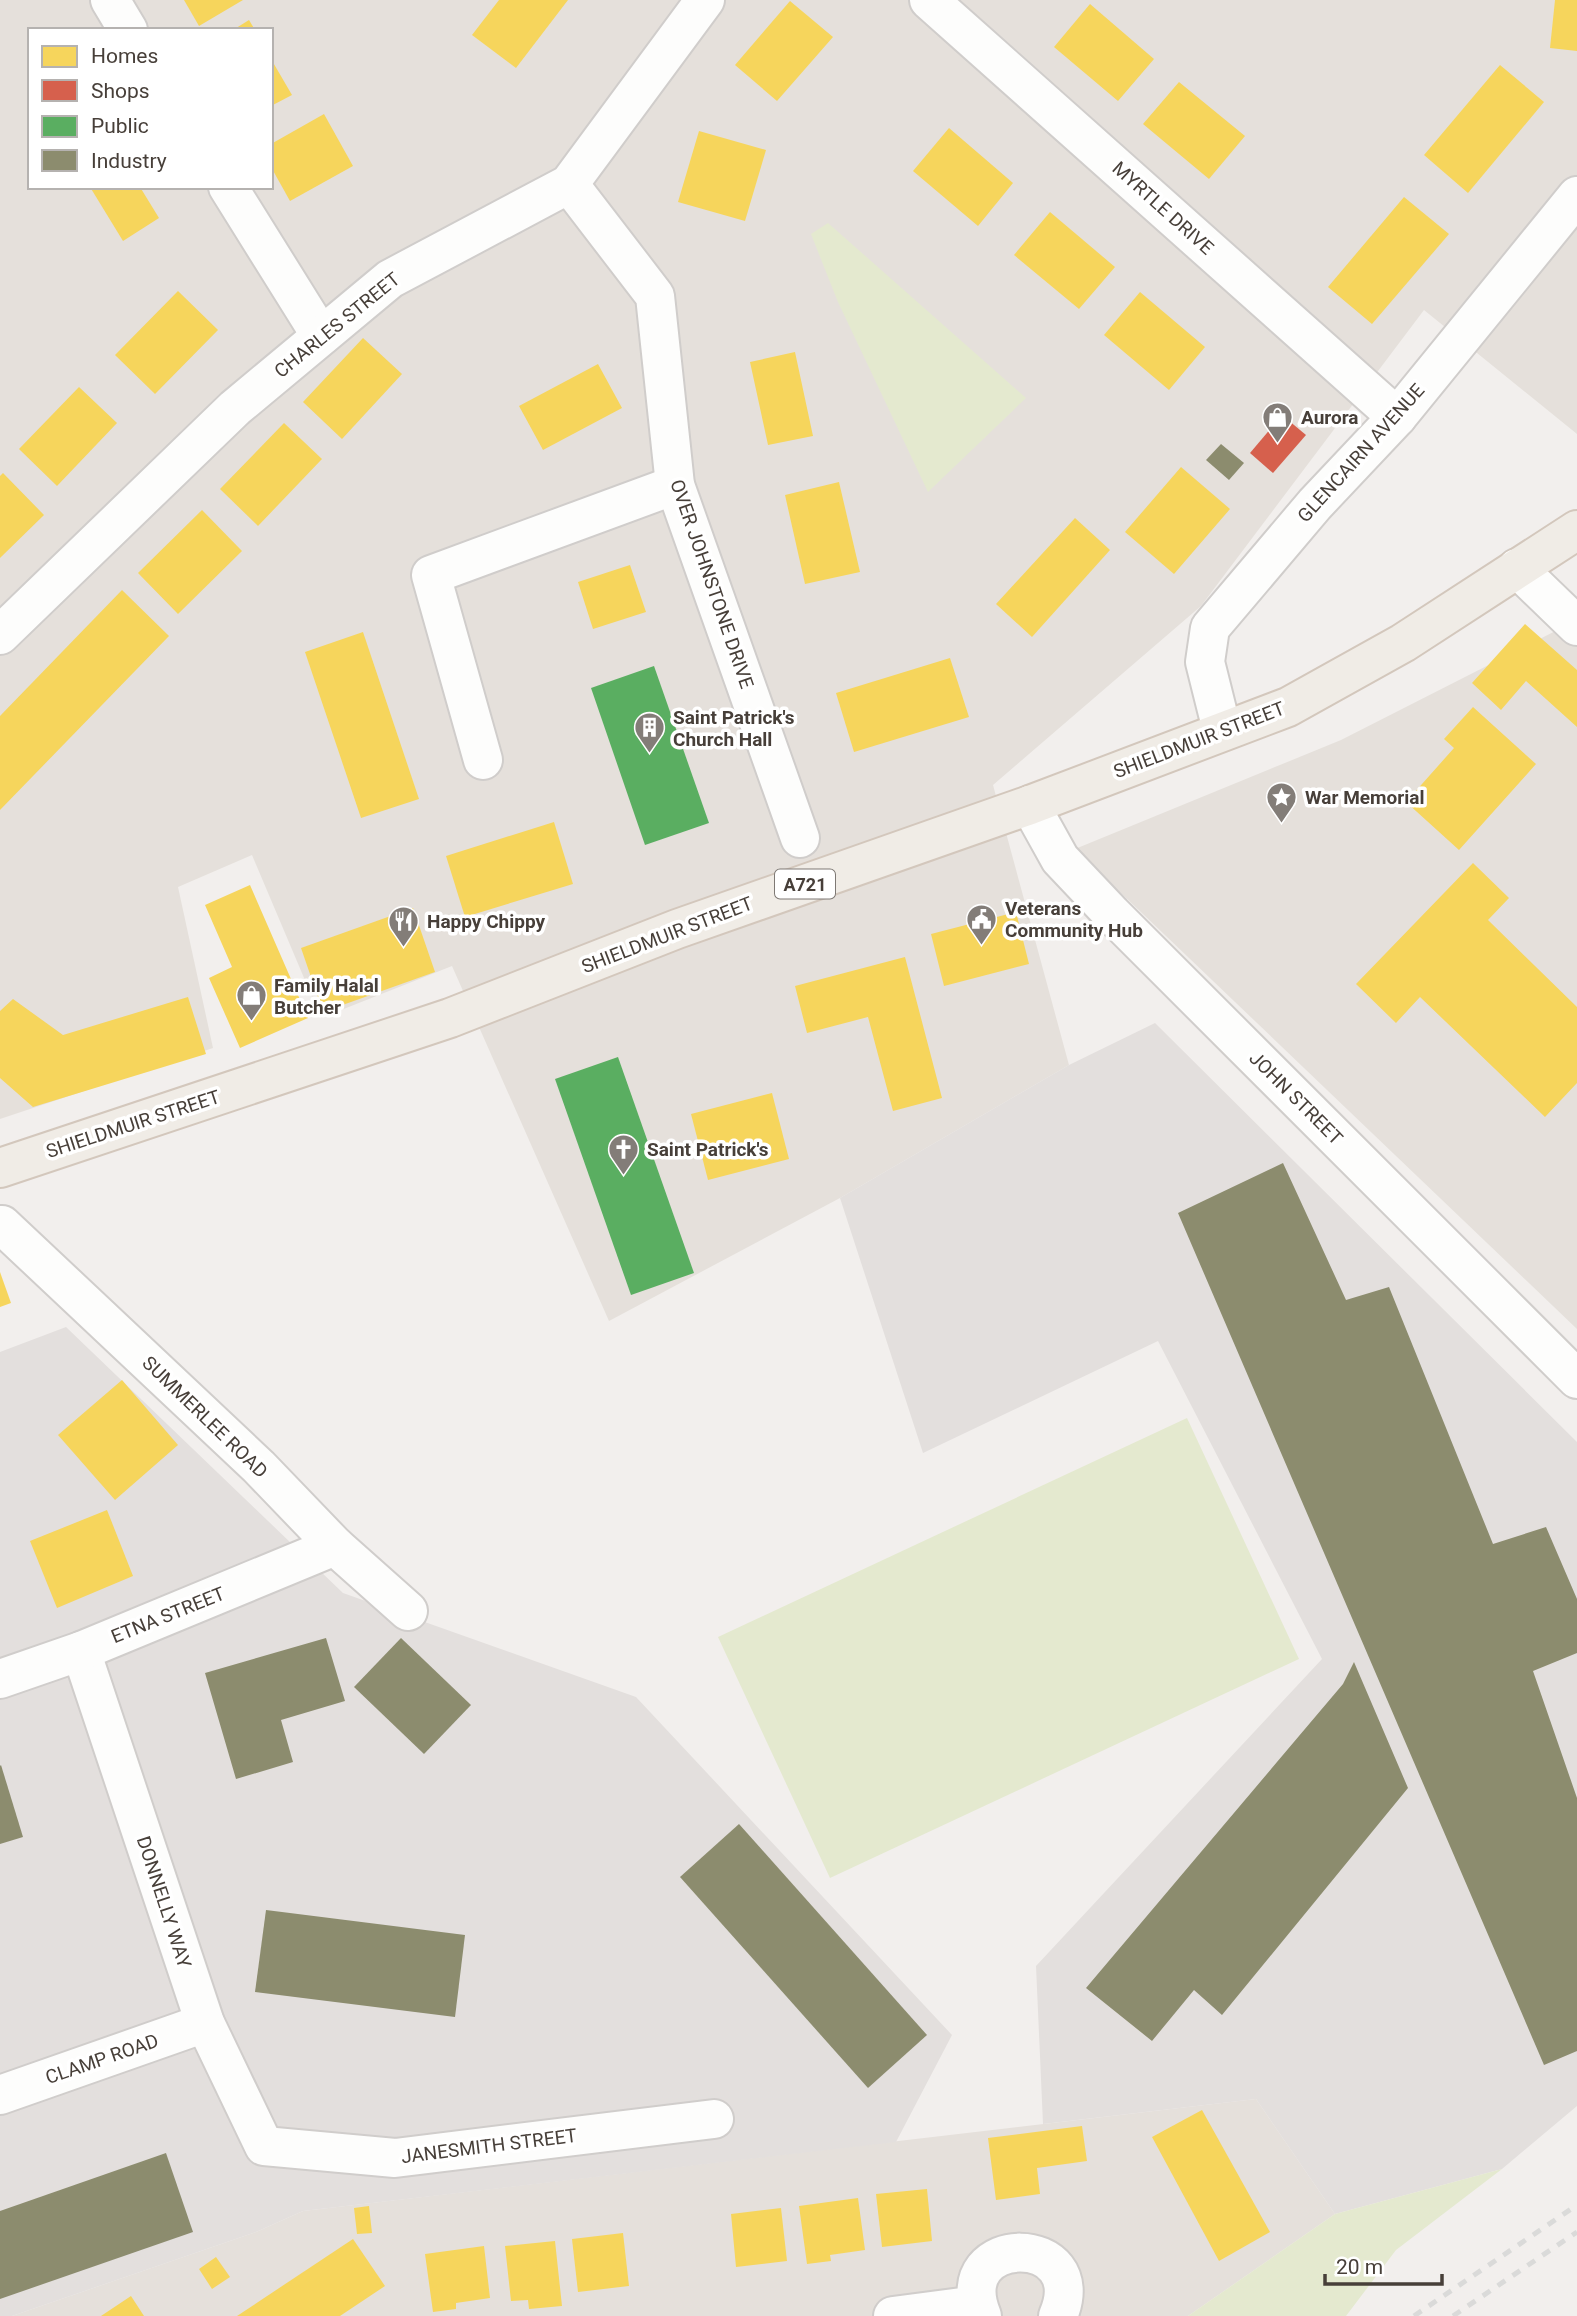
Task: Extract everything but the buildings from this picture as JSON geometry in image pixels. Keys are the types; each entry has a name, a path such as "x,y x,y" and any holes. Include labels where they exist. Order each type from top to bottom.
{"main road":[{"name":"SHIELDMUIR STREET","path":"0,1168 450,1018 677,929 1030,806 1300,701 1403,643 1577,530"}],"street":[{"path":"110,0 127,28"},
{"name":"CHARLES STREET","path":"0,635 235,408 390,279 569,184 705,0"},
{"name":"MYRTLE DRIVE","path":"929,0 1396,417"},
{"name":"OVER JOHNSTONE DRIVE","path":"569,184 655,296 667,385 675,485 800,838"},
{"path":"229,189 321,336"},
{"name":"GLENCAIRN AVENUE","path":"1222,730 1205,662 1210,628 1315,504 1396,417 1577,197"},
{"path":"483,760 431,575 675,485"},
{"path":"1517,568 1577,626"},
{"name":"JOHN STREET","path":"1030,806 1060,859 1112,914 1577,1379"},
{"name":"SUMMERLEE ROAD","path":"2,1225 259,1467 335,1546 408,1611"},
{"name":"ETNA STREET","path":"0,1679 81,1651 335,1546"},
{"name":"DONNELLY WAY","path":"81,1651 205,2023 264,2146"},
{"name":"CLAMP ROAD","path":"0,2095 205,2023"},
{"name":"JANESMITH STREET","path":"264,2146 395,2158 714,2119"},
{"path":"893,2316 980,2310 976,2290 985,2268 996,2258 1014,2251 1030,2252 1047,2260 1058,2272 1064,2288 1063,2304 1058,2316"}],"shaded area":[{"path":"0,0 1577,0 1577,434 1424,310 1201,606 993,785 1069,1065 840,1198 609,1321 452,966 321,1018 252,855 178,887 213,1048 0,1119"},
{"path":"1577,620 1577,1329 1075,849 1341,740"},
{"path":"1155,1023 1577,1442 1577,2106 1502,2169 1335,2214 1256,2099 1043,2124 1036,1966 1322,1659 1158,1341 923,1453 840,1198 1069,1065"},
{"path":"66,1327 343,1593 636,1697 952,2035 896,2142 303,2211 256,2232 12,2316 0,2316 0,1352"},
{"path":"1256,2099 1335,2214 1188,2316 12,2316 256,2232 303,2211"}],"green space":[{"path":"828,223 1026,398 928,492 838,302 811,234"},
{"path":"1187,1418 1299,1659 830,1878 718,1637"},
{"path":"1502,2169 1396,2250 1346,2316 1188,2316 1335,2214"}],"railway":[{"path":"1414,2316 1577,2205"},
{"path":"1453,2316 1577,2232"}],"place":[{"name":"Aurora","path":"1278,444"},
{"name":"Saint Patrick's Church Hall","path":"650,755"},
{"name":"War Memorial","path":"1282,824"},
{"name":"Veterans Community Hub","path":"982,946"},
{"name":"Happy Chippy","path":"404,948"},
{"name":"Family Halal Butcher","path":"251,1023"},
{"name":"Saint Patrick's","path":"624,1176"}]}
